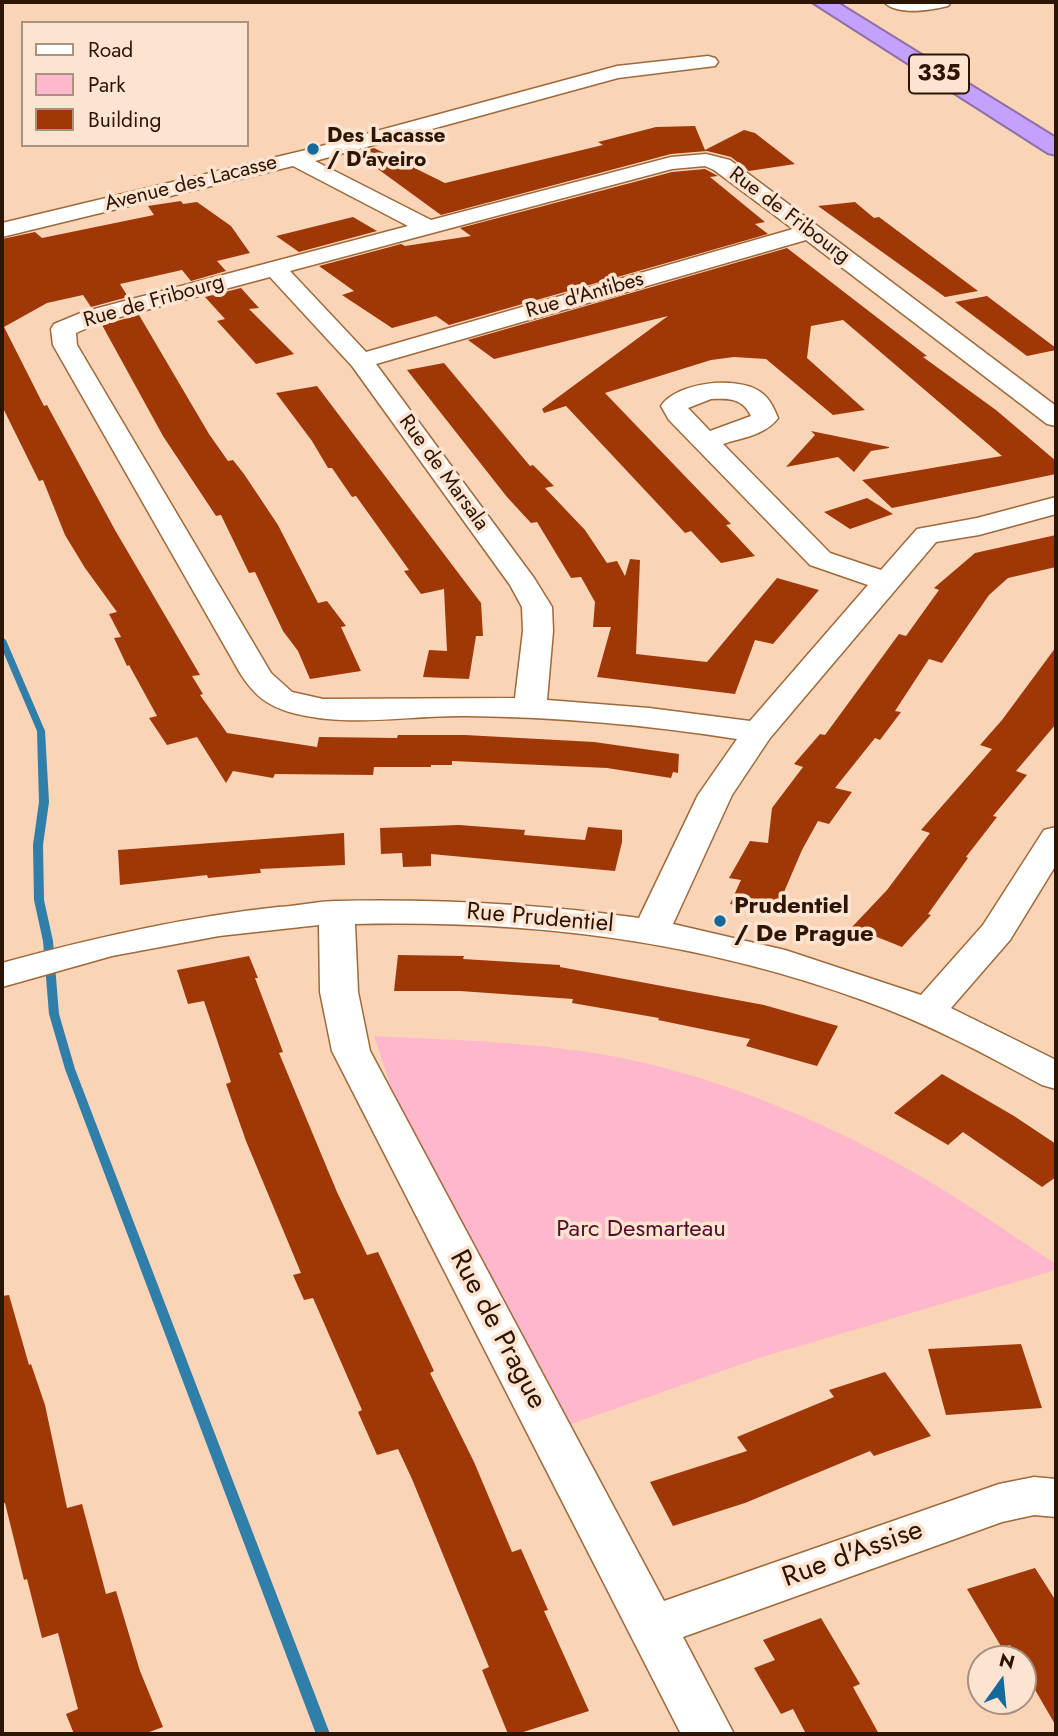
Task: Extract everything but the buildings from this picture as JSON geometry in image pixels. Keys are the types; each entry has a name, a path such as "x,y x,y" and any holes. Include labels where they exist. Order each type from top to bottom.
{"highway":[{"name":"335","path":"822,2 1056,148"}],"street":[{"path":"893,2 921,5 942,2"},
{"name":"Avenue des Lacasse","path":"2,230 296,159 617,72 708,62"},
{"path":"296,159 427,227"},
{"name":"Rue de Fribourg","path":"758,732 655,718 530,708 312,708 279,698 262,682 256,672 65,345 63,329 92,317 427,227 671,163 706,160 722,165 1056,418"},
{"name":"Rue d'Antibes","path":"361,360 808,232"},
{"name":"Rue de Marsala","path":"275,269 361,360 524,583 537,607 538,631 530,708"},
{"path":"705,441 820,559 839,568 886,581"},
{"path":"652,930 715,796 758,732 927,535 979,526 1056,505"},
{"path":"927,1012 997,932 1056,837"},
{"name":"Rue Prudentiel","path":"2,975 94,948 165,934 253,920 337,912 421,909 580,920 652,930 800,966 927,1012 1056,1076"},
{"name":"Rue de Prague","path":"337,912 339,992 351,1051 708,1734"},
{"name":"Rue d'Assise","path":"652,1627 999,1503 1034,1496 1056,1499"}],"green space":[{"name":"Parc Desmarteau","path":"374,1036 561,1048 662,1067 741,1092 817,1123 927,1180 1056,1264 1056,1270 759,1358 563,1427 402,1120"}],"waterway":[{"path":"2,640 41,731 44,802 38,845 39,900 48,941 54,1014 70,1069 323,1734"}],"place":[{"name":"Des Lacasse / D'aveiro","path":"313,149"},
{"name":"Prudentiel / De Prague","path":"720,921"}]}
